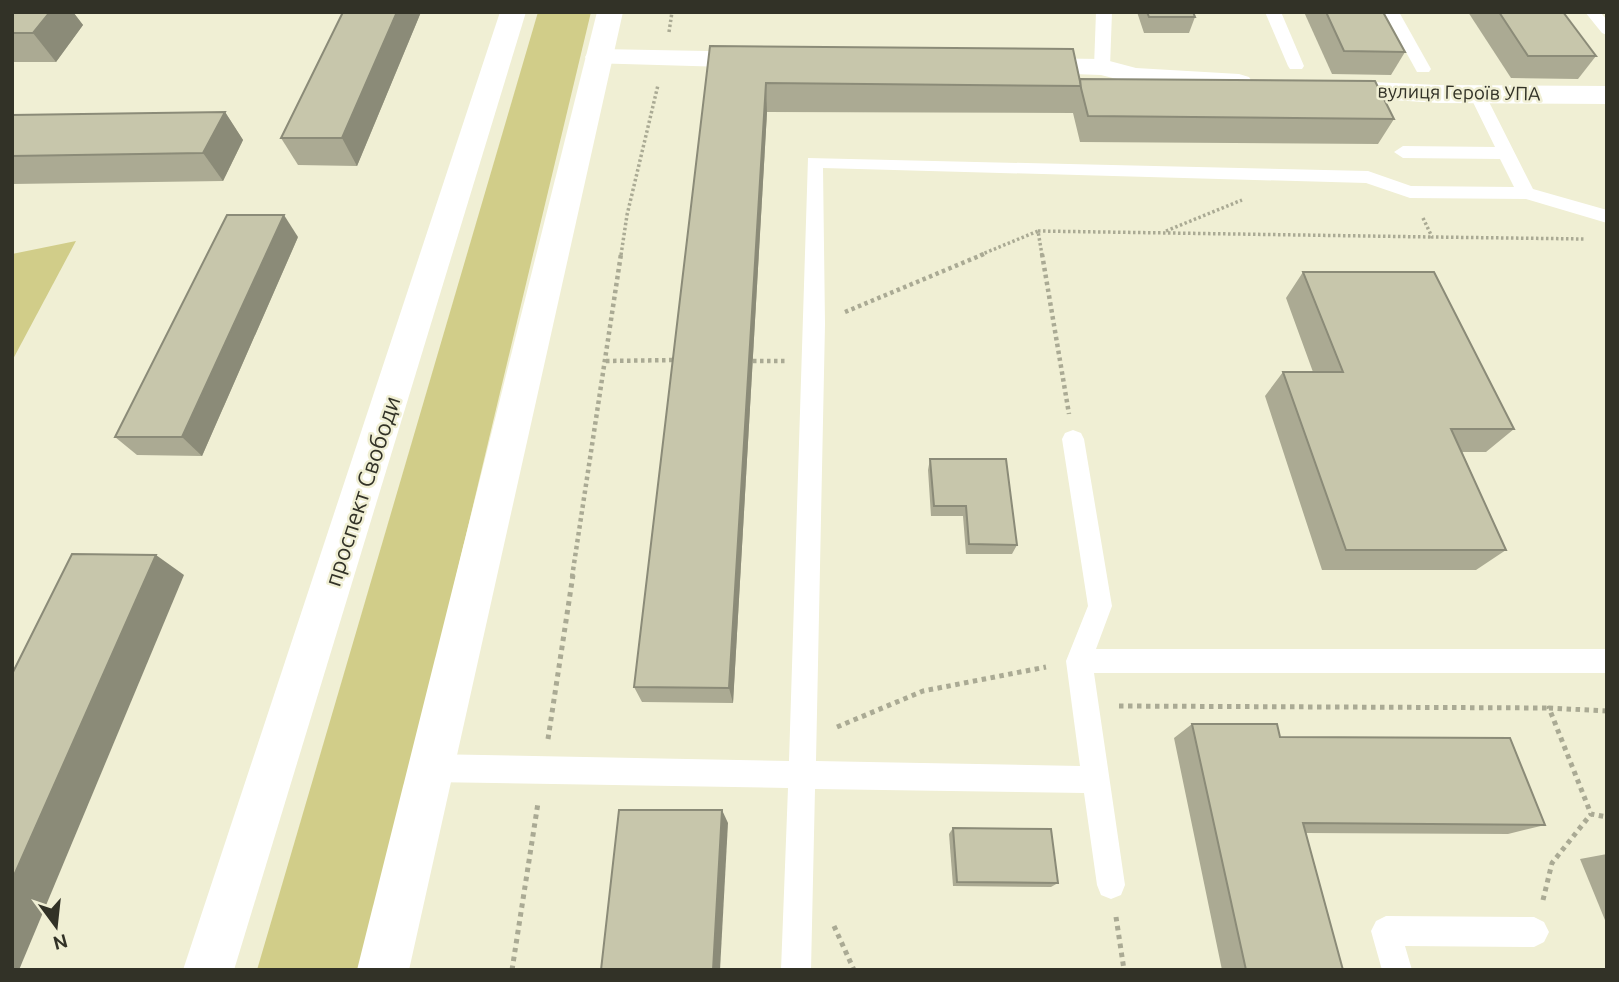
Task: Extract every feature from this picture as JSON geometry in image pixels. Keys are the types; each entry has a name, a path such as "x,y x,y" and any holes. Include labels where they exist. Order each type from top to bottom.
{"main road":[{"name":"проспект Свободи","path":"208,970 513,12"},
{"path":"383,970 610,12"},
{"path":"599,57 788,61"},
{"name":"вулиця Героїв УПА","path":"992,65 1102,67 1136,76 1437,94 1476,92 1607,95"}],"lane":[{"path":"1102,67 1104,12"},
{"path":"1273,12 1296,66"},
{"path":"1391,12 1423,69"},
{"path":"1592,12 1607,30"},
{"path":"1476,92 1526,193"},
{"path":"1403,152 1505,153"},
{"path":"796,970 815,324 814,162 1368,177 1410,192 1526,193 1607,217"},
{"path":"1073,439 1100,606 1079,661 1111,886"},
{"path":"1079,661 1607,661"},
{"path":"429,768 1096,780"},
{"path":"1397,970 1385,931 1534,932"}],"path":[{"path":"512,970 627,215 664,58 672,12"},
{"path":"1162,233 1303,176"},
{"path":"1410,192 1432,237"},
{"path":"1038,231 1073,439"},
{"path":"815,324 1038,231 1593,239"},
{"path":"606,361 680,360"},
{"path":"804,741 923,691 1079,661"},
{"path":"1086,706 1549,708 1607,711"},
{"path":"1549,708 1591,814"},
{"path":"1591,814 1607,817"},
{"path":"1534,932 1552,863 1591,814"},
{"path":"1111,886 1124,970"}],"shaded area":[{"path":"538,12 591,12 362,970 257,970"},
{"path":"76,241 12,361 12,254"}],"building":[{"path":"12,12 50,12 33,33 12,33"},
{"path":"343,12 397,12 342,138 281,138"},
{"path":"1147,12 1193,12 1195,17 1149,17"},
{"path":"1326,12 1383,12 1405,52 1344,51"},
{"path":"1499,12 1563,12 1596,56 1528,56"},
{"path":"710,46 1073,49 1081,86 766,83 729,688 634,687"},
{"path":"1080,79 1375,81 1394,119 1088,116"},
{"path":"225,112 203,153 12,156 12,115"},
{"path":"227,215 284,215 182,437 115,437"},
{"path":"1303,272 1434,272 1514,429 1451,429 1506,550 1346,550 1283,372 1343,372"},
{"path":"930,459 1006,459 1017,545 969,544 966,506 934,506"},
{"path":"72,554 156,555 12,880 12,674"},
{"path":"1192,724 1277,724 1280,737 1510,738 1545,825 1303,823 1343,970 1246,970"},
{"path":"619,810 722,810 713,970 601,970"},
{"path":"953,828 1051,829 1058,883 957,882"}]}
